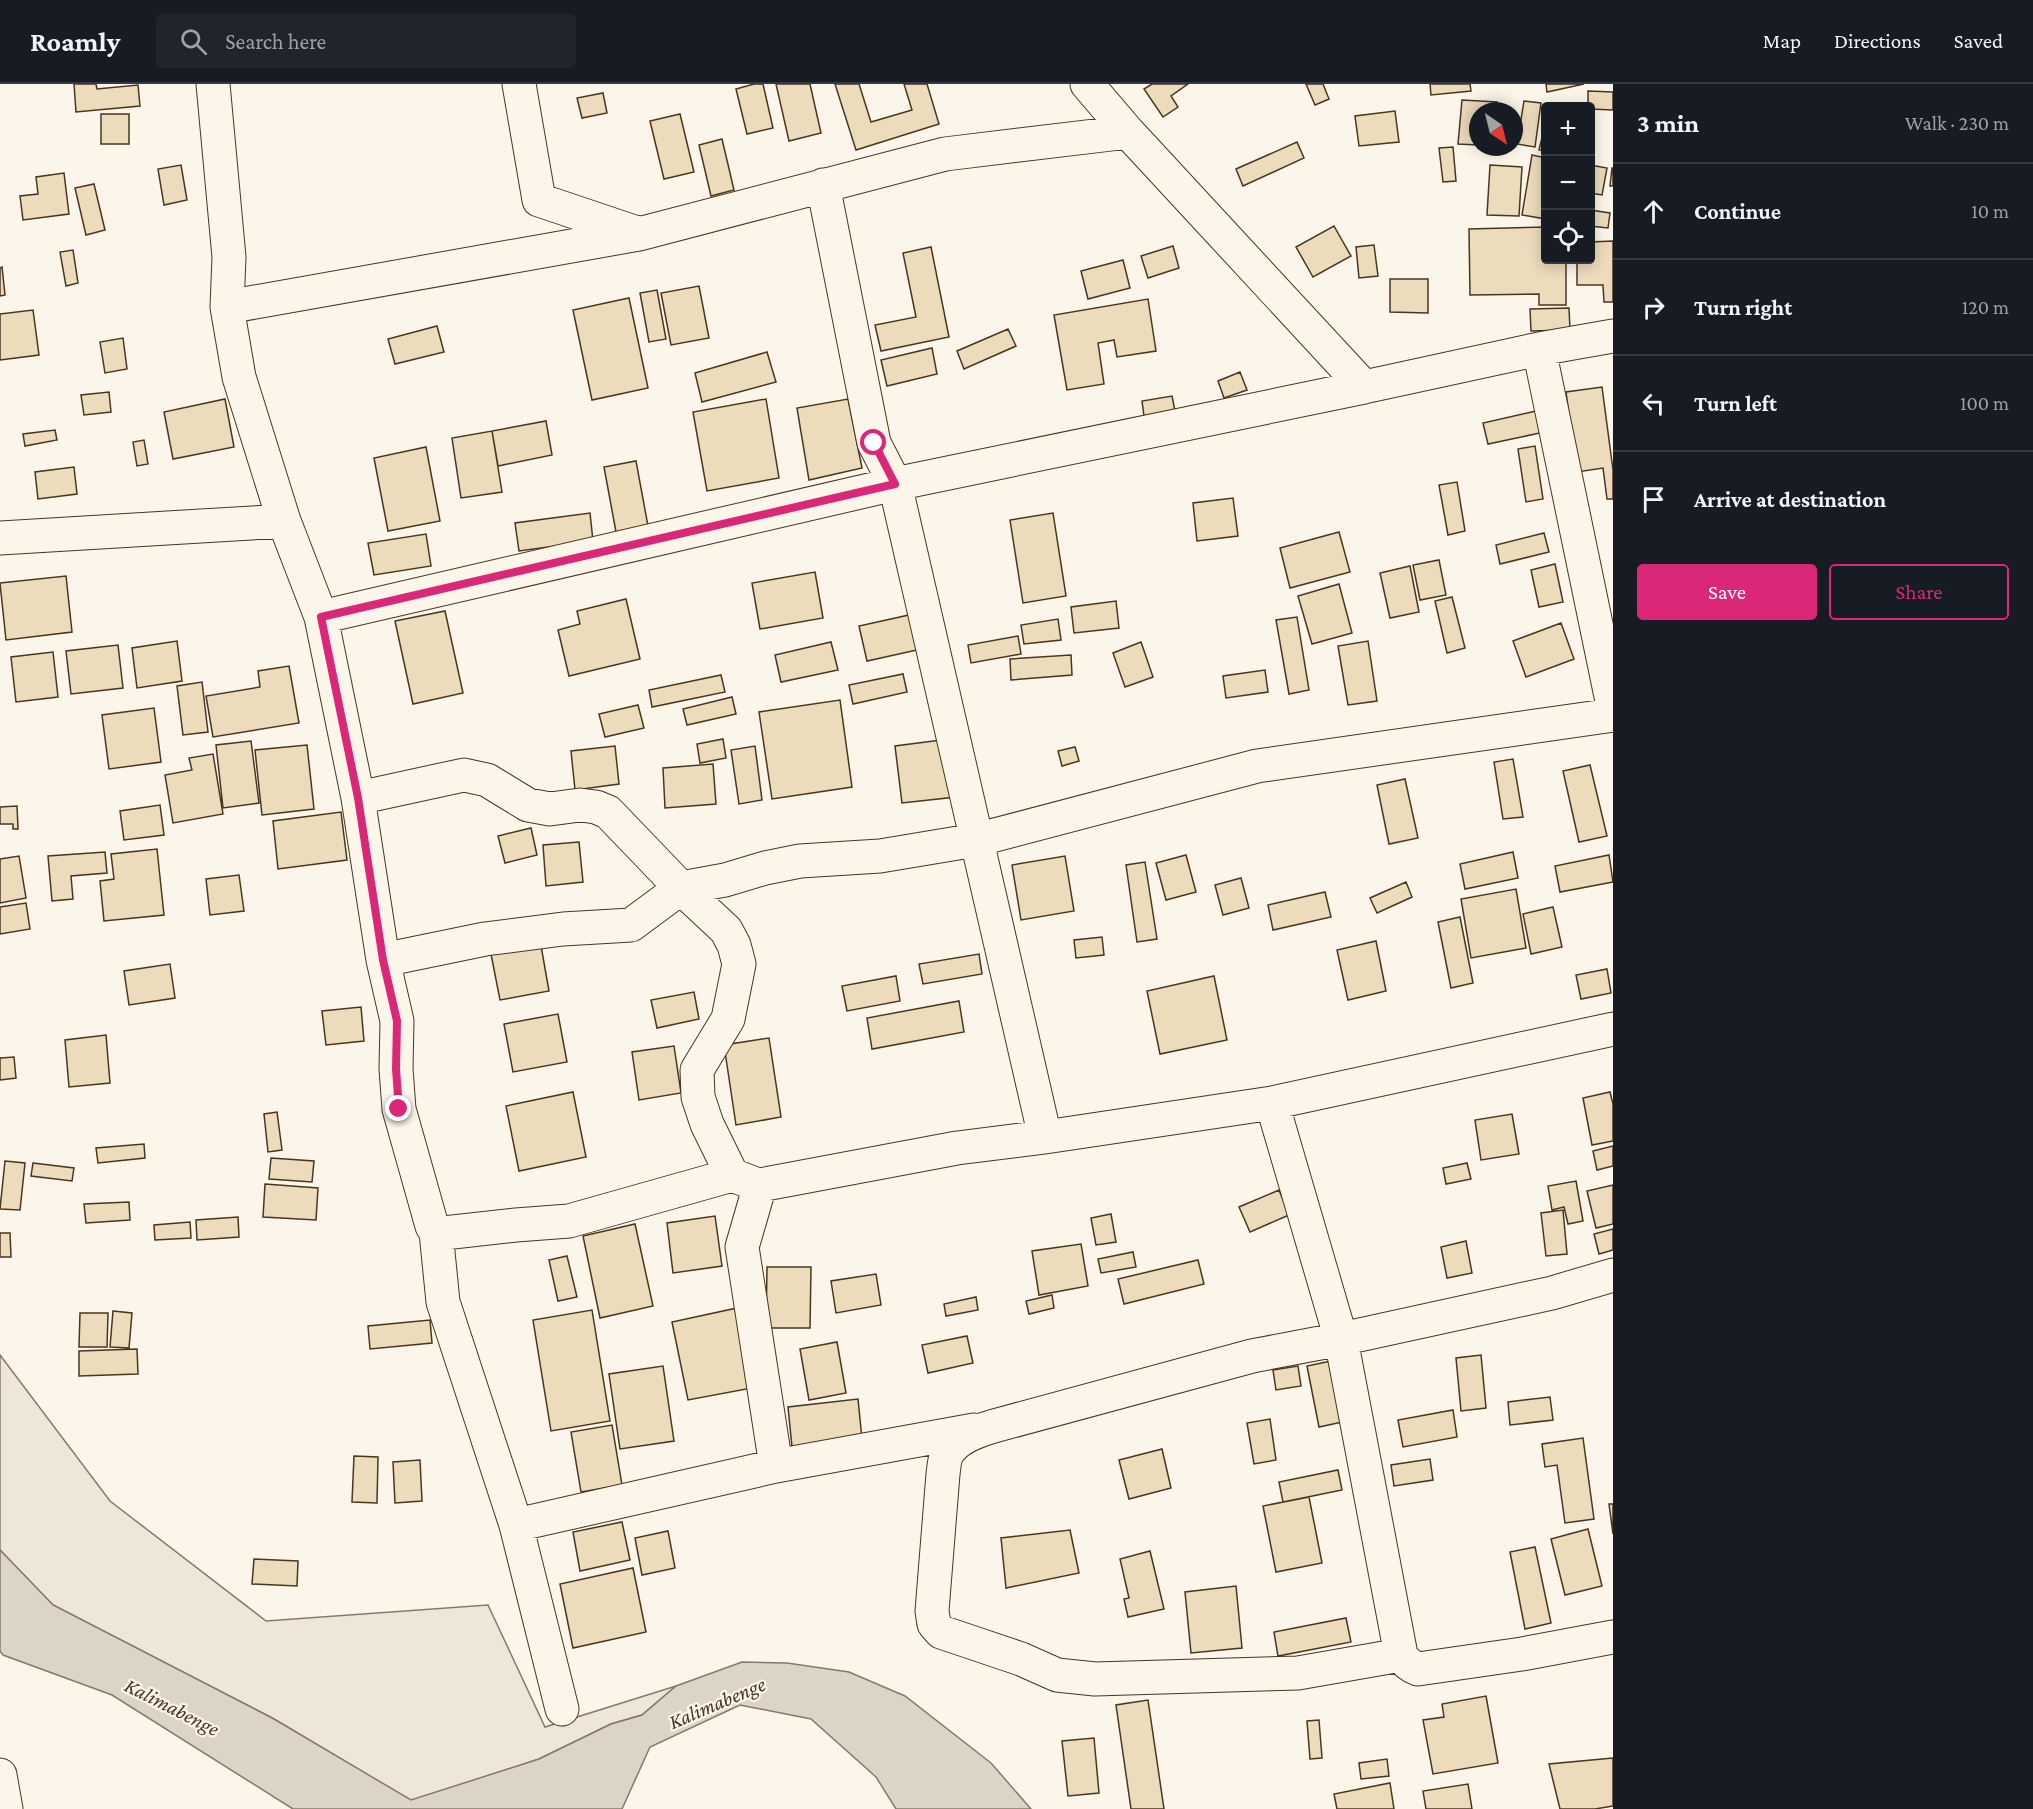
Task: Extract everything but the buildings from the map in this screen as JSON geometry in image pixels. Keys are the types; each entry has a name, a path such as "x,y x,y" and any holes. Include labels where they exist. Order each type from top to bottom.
{"street":[{"path":"213,84 229,257 227,307 239,377 284,521 321,617 358,798 383,960 397,1021 396,1069 399,1109 432,1226 436,1232 443,1302 516,1525 562,1709"},
{"path":"519,84 539,200 639,234"},
{"path":"1088,84 1128,132 1364,387"},
{"path":"227,307 639,234 945,154 1128,132"},
{"path":"823,185 874,443 895,484 1045,1137"},
{"path":"321,617 895,484 1539,349 1613,336"},
{"path":"1539,349 1613,706"},
{"path":"0,538 284,521"},
{"path":"383,960 485,939 563,929 631,925 681,888 725,880 765,868 800,861 880,856 976,840 1257,766 1613,715"},
{"path":"358,798 465,775 486,780 528,805 550,809 579,805 596,807 608,812 681,888 726,930 734,945 739,964 728,1019 697,1070 698,1097 707,1124 746,1180 742,1247 776,1466"},
{"path":"436,1232 569,1221 746,1180 1272,1102 1613,1029"},
{"path":"1272,1102 1341,1339 1401,1655 1410,1666 1418,1668 1522,1654 1613,1637"},
{"path":"1401,1655 1298,1672 1095,1679 1057,1675 1021,1659 941,1632 934,1624 932,1611 943,1474 947,1455 957,1443 973,1433 994,1426 1252,1356 1552,1293 1613,1275"},
{"path":"516,1525 776,1466 994,1426"},
{"path":"0,1775 6,1809"}],"shaded area":[{"path":"0,1355 110,1501 266,1621 488,1605 545,1727 676,1686 642,1715 611,1724 539,1759 411,1801 274,1719 53,1605 0,1550"}],"water":[{"name":"Kalimabenge","path":"0,1550 53,1605 274,1719 411,1800 539,1759 611,1724 642,1715 676,1686 742,1662 787,1663 849,1672 905,1696 991,1763 1031,1809 896,1809 876,1777 811,1719 740,1705 650,1747 622,1809 293,1809 112,1695 3,1655 0,1651"}],"route":[{"path":"399,1109 396,1069 397,1021 383,960 358,798 321,617 895,484 874,443"}]}
